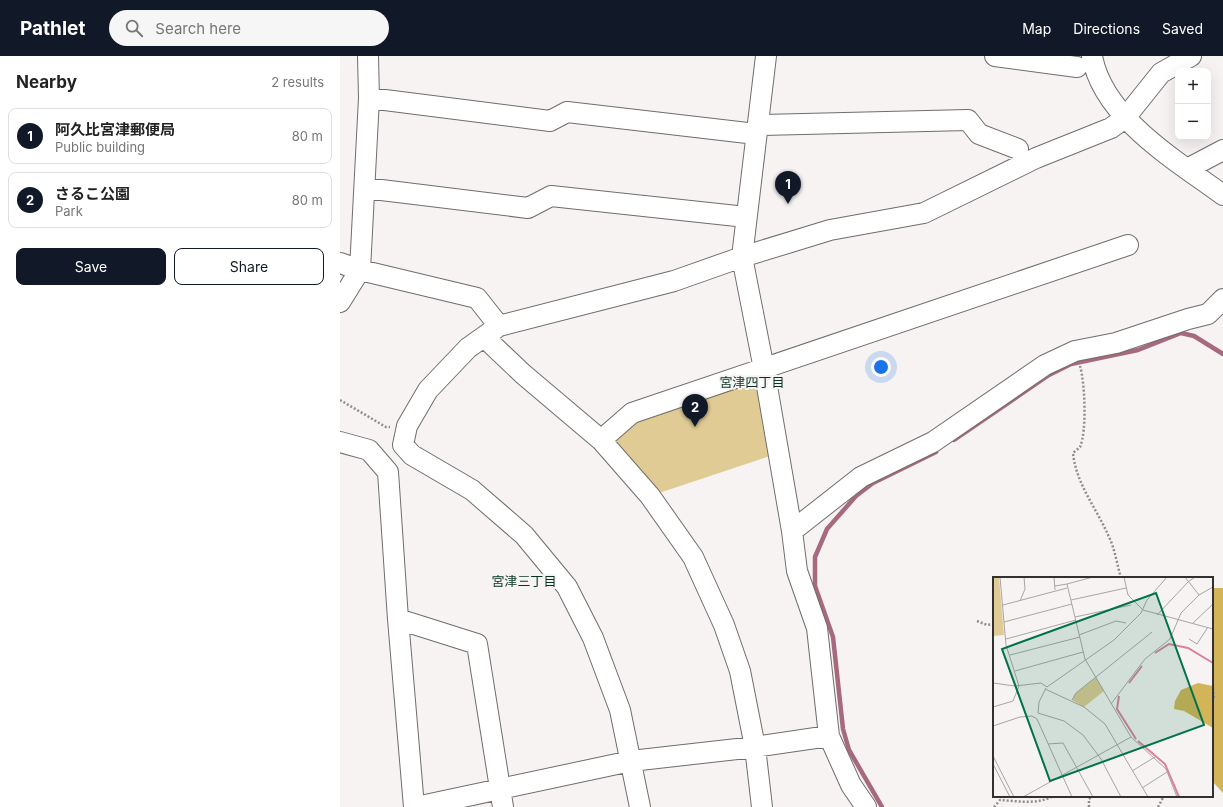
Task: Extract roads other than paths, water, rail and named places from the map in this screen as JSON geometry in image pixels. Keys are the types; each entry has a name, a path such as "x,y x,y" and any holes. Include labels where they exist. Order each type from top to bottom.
{"street":[{"path":"340,302 360,270 369,98 368,56"},
{"path":"766,56 742,257 764,368 792,531 797,571 817,628 829,736 851,785 866,807"},
{"path":"995,56 1084,62 1093,64 1106,90 1126,118 1173,160 1223,195"},
{"path":"640,807 620,710 592,638 567,587 524,535 472,490 412,455 404,445 407,426 428,390 468,348 491,331 674,281 742,257 830,230 924,213 1036,158 1111,128 1126,118 1161,73 1191,56"},
{"path":"369,98 550,121 567,112 757,129 968,120 979,134 1018,149"},
{"path":"1187,169 1223,150"},
{"path":"365,188 528,208 551,196 746,217"},
{"path":"601,440 632,413 1128,245"},
{"path":"340,264 478,298 491,331 523,374 601,440 650,496 693,557 724,625 740,671 755,747 762,807"},
{"path":"792,531 861,477 933,442 1045,365 1075,351 1116,343 1188,319 1208,314 1223,299"},
{"path":"340,442 369,450 388,472 398,619 415,807 501,798 631,761 755,747 829,736"},
{"path":"398,619 477,644 501,798"}],"waterway":[{"path":"954,440 1049,375 1071,364 1138,350 1181,333 1194,336 1223,354"},
{"path":"882,807 849,750 843,729 833,637 815,586 815,557 827,529 856,496 873,483 936,452"}],"place":[{"name":"阿久比宮津郵便局","path":"788,204"},
{"name":"さるこ公園","path":"695,427"}],"district":[{"name":"宮津四丁目","path":"752,382"},
{"name":"宮津三丁目","path":"524,581"}]}
